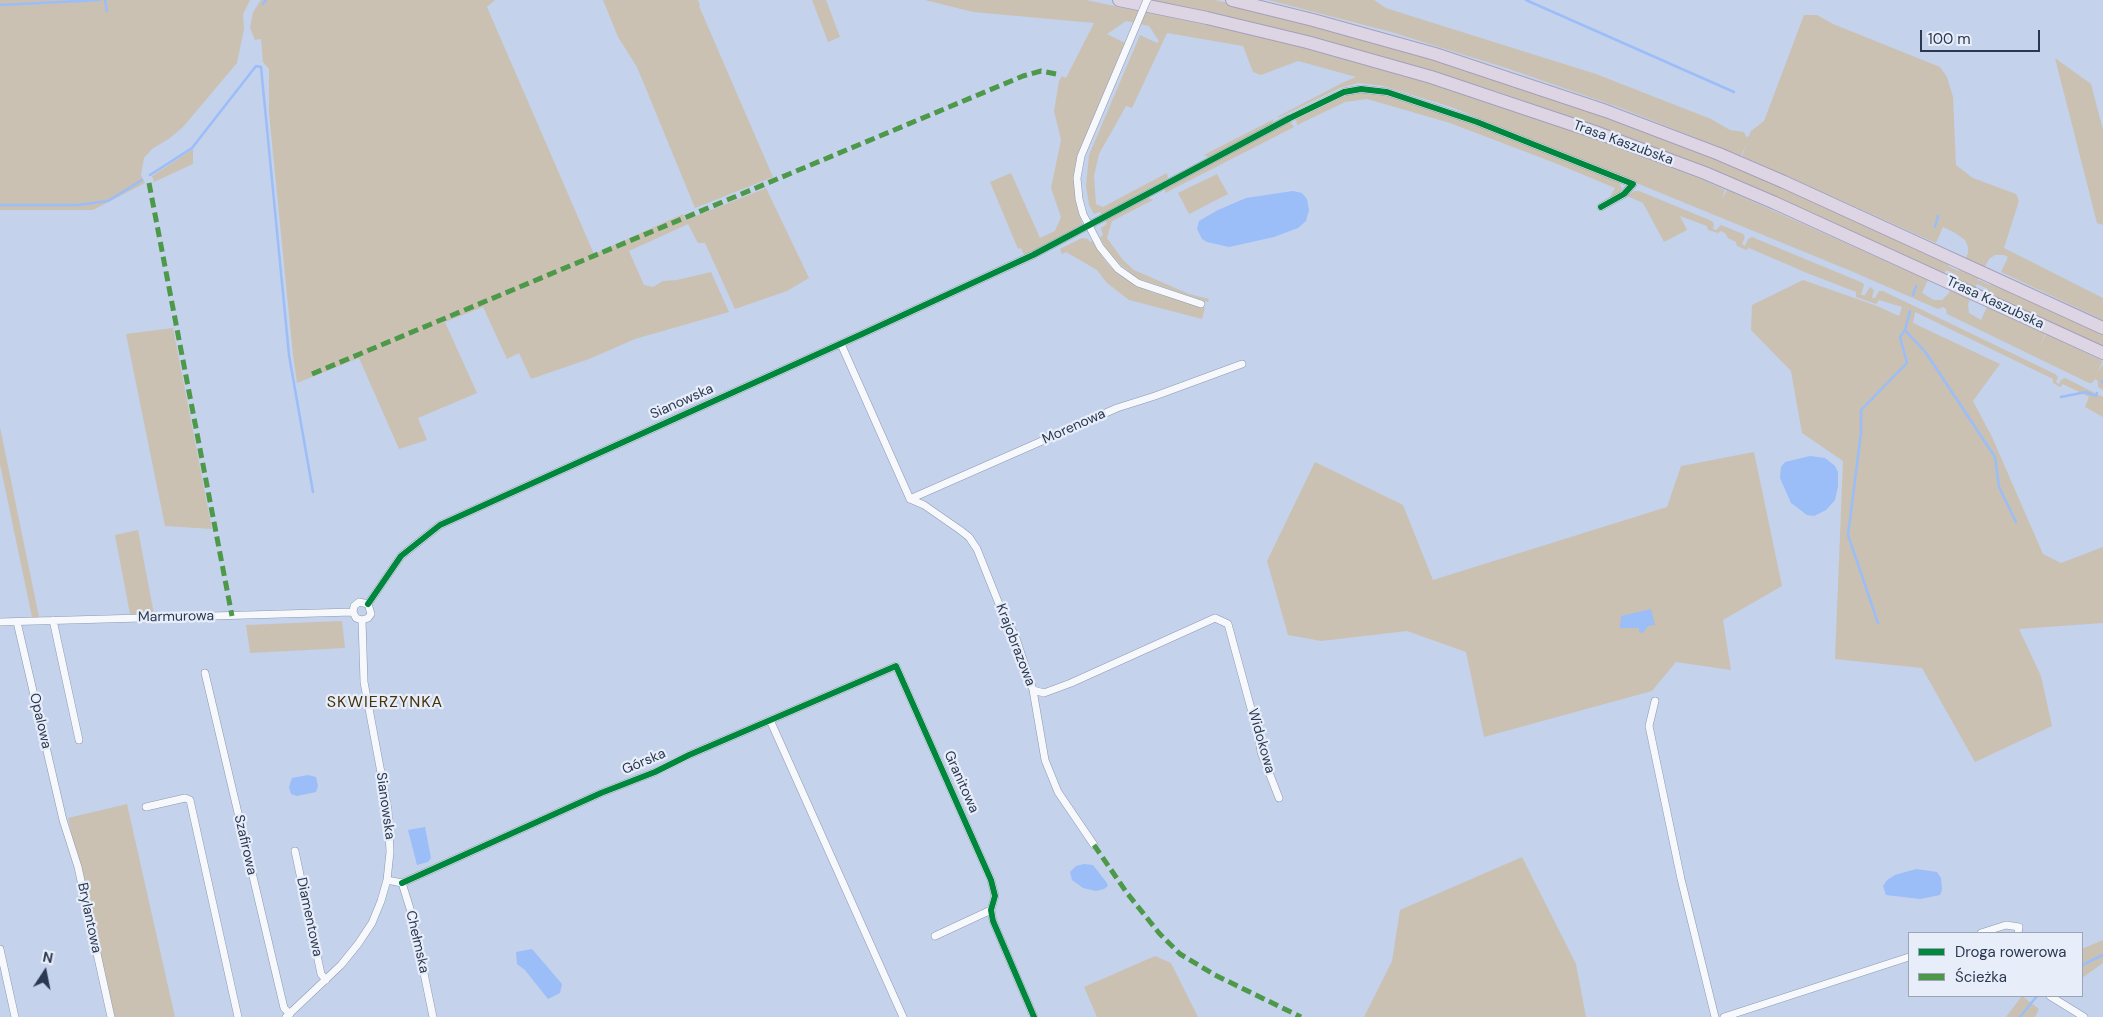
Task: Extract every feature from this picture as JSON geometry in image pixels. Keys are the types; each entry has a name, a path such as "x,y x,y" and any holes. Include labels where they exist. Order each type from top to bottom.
{"highway":[{"name":"Trasa Kaszubska","path":"1119,0 1207,18 1307,42 1515,103 1705,173 2103,353"},
{"name":"Trasa Kaszubska","path":"1232,0 1436,54 1596,108 1760,172 2103,328"}],"street":[{"path":"1147,0 1081,156 1077,178 1078,188 1084,214 1105,254 1127,277 1153,289 1200,304"},
{"name":"Sianowska","path":"368,604 401,556 440,525 841,344 1032,254 1090,226 1336,95 1361,89 1387,92 1477,122 1633,184 1624,194 1601,207"},
{"path":"841,344 910,499"},
{"name":"Morenowa","path":"910,499 1117,408 1242,364"},
{"name":"Krajobrazowa","path":"910,499 924,505 960,530 977,549 1005,619 1015,635 1033,690 1045,760 1058,792 1094,845"},
{"path":"359,602 368,604 371,614 368,618 362,620 356,618 353,612 354,606 359,602"},
{"name":"Marmurowa","path":"0,622 353,612"},
{"name":"Widokowa","path":"1033,690 1044,693 1071,683 1215,618 1228,624 1261,752 1279,798"},
{"path":"53,620 79,740"},
{"name":"Sianowska","path":"288,1015 326,980 358,944 372,923 387,880 390,824 364,682 362,620"},
{"name":"Opalowa","path":"17,622 63,820"},
{"name":"Górska","path":"402,883 600,794 655,772 689,755 896,666"},
{"name":"Granitowa","path":"896,666 991,880 995,896 991,910"},
{"name":"Szafirowa","path":"205,673 284,1008 288,1015"},
{"path":"1655,701 1649,726 1681,879 1715,1017"},
{"path":"770,720 903,1017"},
{"path":"146,807 185,798 190,800 238,1017"},
{"name":"Brylantowa","path":"63,820 78,867 111,1017"},
{"name":"Diamentowa","path":"295,851 321,974 326,980"},
{"path":"387,880 402,883"},
{"name":"Chełmska","path":"402,883 412,915 433,1017"},
{"path":"935,936 991,910 993,921 1034,1017"},
{"path":"1984,932 2006,925 2019,927 2018,932"},
{"path":"0,950 15,1017"},
{"path":"1724,1017 1908,957"},
{"path":"2052,997 2084,1017"}],"shaded area":[{"path":"0,0 250,0 243,14 244,29 237,63 183,127 152,149 144,158 141,175 145,183 93,210 0,210"},
{"path":"261,0 495,0 487,7 594,254 683,214 686,220 766,188 809,278 787,291 735,309 705,243 698,243 688,224 629,251 644,285 653,287 663,281 677,280 711,272 729,312 635,339 589,359 531,379 519,353 507,359 483,307 445,322 477,393 418,418 427,440 399,449 359,358 297,383 269,113 269,69 263,62 261,39 255,40 250,28 253,12"},
{"path":"603,0 698,0 773,177 695,208 637,67 618,37"},
{"path":"812,0 826,0 840,37 828,42"},
{"path":"925,0 1086,0 1246,33 1443,86 1545,120 1701,179 1725,190 1722,199 1727,190 1928,280 1922,293 1934,300 1942,300 1949,293 1957,275 1946,270 1944,274 1668,153 1499,92 1384,57 1268,26 1152,0 1215,0 1271,13 1503,79 1716,158 1950,262 1948,266 1959,271 1968,253 1968,247 1965,240 1955,233 1943,227 1936,243 1742,156 1747,143 1741,156 1621,108 1506,68 1391,32 1268,0 1374,0 1386,8 1596,74 1711,119 1730,130 1744,132 1746,137 1764,121 1804,15 1817,15 1833,24 1940,67 1947,77 1953,97 1956,165 1973,178 2016,194 2019,201 2004,248 2103,298 2103,320 2001,272 2008,257 2004,255 1995,255 1989,259 1977,282 1979,280 1990,285 1992,281 2103,333 2103,348 1986,293 1988,289 1977,284 1968,304 1969,313 1981,320 1987,307 2045,334 2039,347 2046,334 2103,361 2097,373 2103,364 2103,390 2098,387 2098,381 2095,379 2092,383 2089,383 1947,314 1946,309 1943,307 1938,309 1851,271 1451,107 1383,86 1358,83 1340,88 1278,118 1356,77 1298,61 1261,75 1253,72 1243,46 1167,33 1132,108 1126,106 1099,154 1094,176 1096,204 1103,207 1167,173 1168,178 1102,215 1100,212 1094,214 1089,205 1086,186 1089,155 1140,35 1157,43 1159,41 1149,26 1126,21 1107,34 1125,43 1077,159 1074,174 1082,224 1050,243 1024,255 1021,248 1018,249 990,182 1011,173 1040,238 1055,231 1061,217 1051,188 1061,140 1054,111 1059,81 1062,76 1066,78 1094,23 973,12"},
{"path":"2055,58 2091,84 2103,130 2103,225 2097,223"},
{"path":"1353,92 1375,92 1473,122 1619,182 1622,189 1620,193 1600,203 1610,197 1615,188 1450,123 1367,99 1345,102 1297,125 1296,119 1343,95"},
{"path":"1274,119 1272,124 1209,157 1204,155"},
{"path":"1287,123 1291,123 1294,127 1165,193 1165,188"},
{"path":"193,149 193,164 154,182 152,176"},
{"path":"1217,174 1228,194 1189,214 1178,193"},
{"path":"1634,191 1639,191 1712,221 1714,224 1713,229 1716,230 1721,225 1743,234 1745,237 1742,244 1745,246 1748,239 1752,237 1863,283 1861,295 1865,295 1870,287 1874,290 1872,298 1875,298 1879,291 1883,291 2055,374 2058,377 2056,382 2059,384 2065,378 2103,397 2103,417 2085,407 2089,397 2063,384 2060,387 2053,383 2053,379 1915,312 1913,323 2000,364 1973,401 1992,437 2043,554 2061,563 2103,547 2103,623 2019,629 2041,676 2052,726 1975,762 1922,668 1835,659 1843,461 1802,433 1791,371 1751,330 1752,305 1803,280 1877,306 1899,316 1902,307 1879,300 1876,304 1856,297 1856,292 1749,248 1746,250 1737,246 1736,242 1728,238 1725,233 1708,230 1707,226 1680,216 1687,230 1664,242 1643,203 1627,196"},
{"path":"1148,198 1153,200 1112,221 1107,238 1123,260 1134,270 1189,294 1209,299 1208,302 1137,278 1116,261 1105,247 1100,237 1103,235 1101,228 1107,224 1105,221"},
{"path":"1082,238 1088,239 1090,242 1093,241 1106,262 1118,274 1134,284 1151,292 1205,308 1202,319 1129,300 1107,283 1097,270 1066,252 1062,254 1060,249"},
{"path":"173,328 212,529 165,526 126,334"},
{"path":"0,427 39,617 32,617 0,464"},
{"path":"1754,452 1782,586 1723,620 1731,670 1676,662 1652,691 1484,737 1466,652 1407,631 1321,641 1288,635 1267,561 1315,462 1403,505 1433,580 1667,507 1681,466"},
{"path":"138,530 154,614 130,614 115,535"},
{"path":"342,621 345,648 250,653 246,625"},
{"path":"127,804 175,1017 113,1017 68,818"},
{"path":"1522,857 1576,964 1586,1017 1364,1017 1392,961 1400,910"},
{"path":"2103,940 2103,963 2083,977 2083,949"},
{"path":"1155,956 1171,963 1198,1017 1097,1017 1084,987"},
{"path":"2021,997 2039,1009 2035,1017 2006,1017"}],"water":[{"path":"1293,191 1302,193 1307,199 1309,210 1306,221 1298,228 1274,237 1229,247 1207,242 1202,239 1197,229 1199,221 1218,210 1246,198"},
{"path":"1810,456 1825,458 1835,466 1838,472 1835,500 1826,510 1814,516 1807,515 1791,503 1780,478 1781,467 1785,462"},
{"path":"1651,609 1655,625 1648,626 1643,633 1639,632 1639,628 1620,628 1621,616"},
{"path":"308,775 316,777 318,786 316,792 297,796 291,794 289,787 292,778"},
{"path":"425,827 431,858 428,862 417,865 408,830"},
{"path":"1084,864 1093,865 1108,886 1096,891 1083,888 1072,880 1070,872 1076,866"},
{"path":"1916,869 1937,872 1941,878 1942,890 1940,895 1920,899 1886,895 1883,886 1887,880 1895,875"},
{"path":"532,949 562,984 560,993 548,999 525,970 517,964 516,952"}],"waterway":[{"path":"0,5 100,0"},
{"path":"105,0 107,11"},
{"path":"263,4 266,0"},
{"path":"1526,0 1734,92"},
{"path":"150,175 192,148 256,66 261,67 289,355 313,492"},
{"path":"0,205 78,205 108,201 142,180"},
{"path":"1935,227 1938,216"},
{"path":"1913,295 1916,286"},
{"path":"1878,623 1848,535 1861,433 1861,410 1907,363 1900,337 1905,330 1910,311"},
{"path":"1905,330 1926,353 1995,457 1999,487 2016,522"},
{"path":"2061,397 2086,392 2096,396 2097,393"},
{"path":"2083,965 2103,955"},
{"path":"2020,1017 2036,997"}],"marked path":[{"path":"312,374 1023,76 1041,71 1056,74"},
{"path":"149,183 232,616"},
{"path":"1094,845 1127,893 1159,933 1180,954 1215,975 1301,1017"}],"cycle path":[{"path":"368,604 401,556 440,525 1033,255 1290,118 1344,92 1361,89 1387,92 1477,122 1633,184 1624,194 1601,207"},
{"path":"402,883 601,793 655,772 689,755 896,666 991,880 995,896 991,910 993,921 1034,1017"}],"district":[{"name":"SKWIERZYNKA","path":"385,703"}]}
